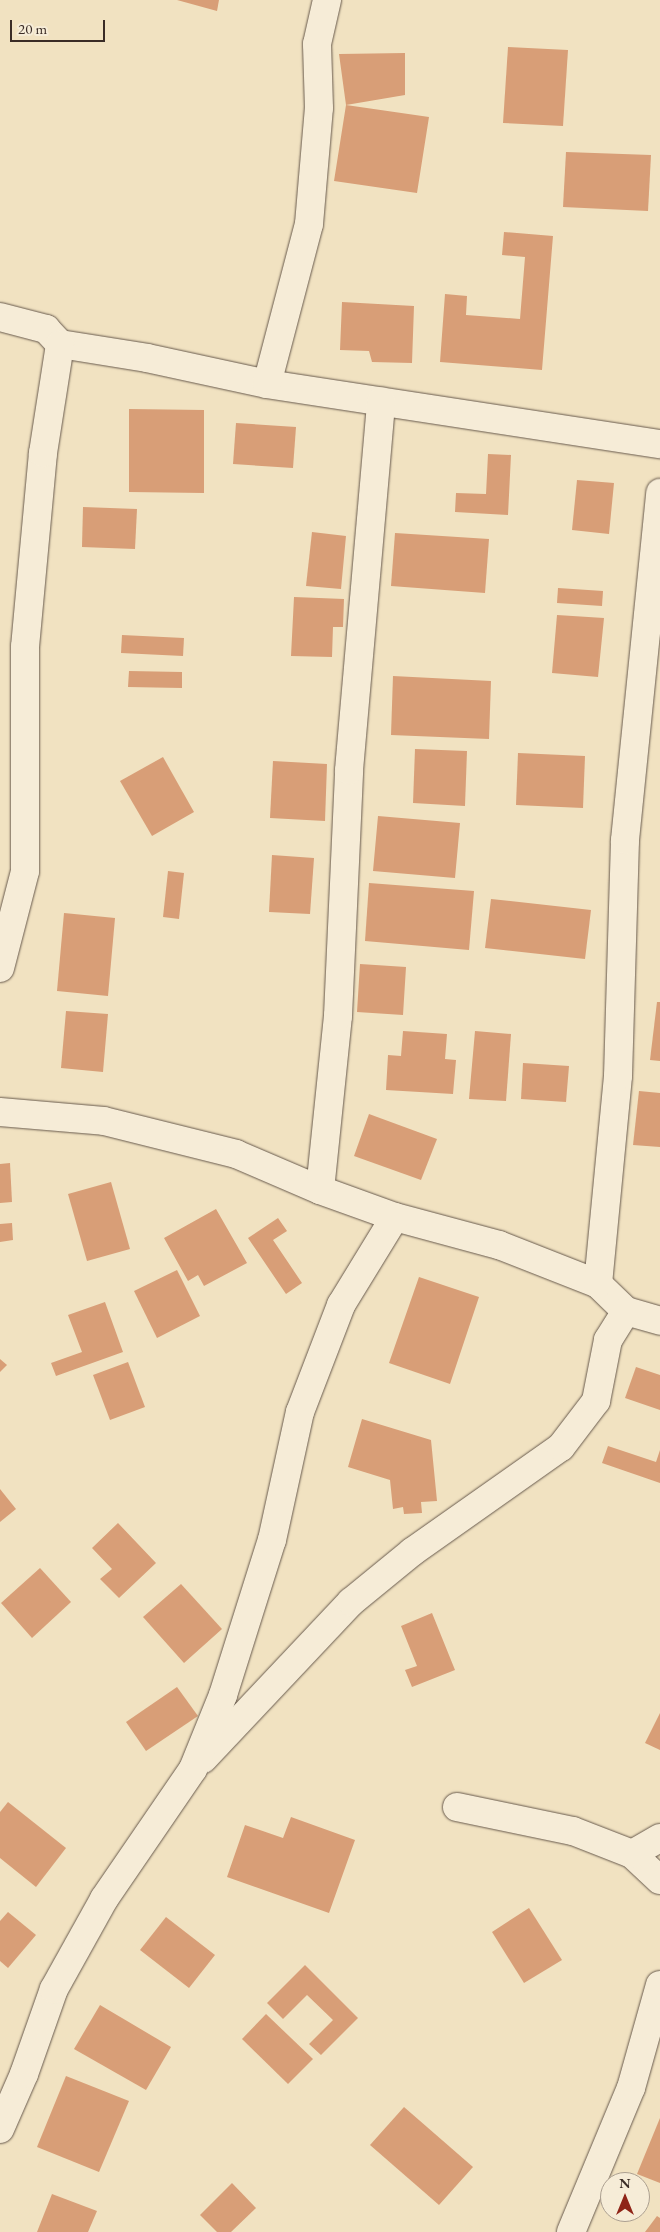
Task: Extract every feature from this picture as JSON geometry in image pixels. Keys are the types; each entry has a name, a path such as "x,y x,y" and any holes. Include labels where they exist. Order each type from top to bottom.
{"street":[{"path":"267,384 309,224 319,108 316,44 327,0"},
{"path":"0,317 46,329 60,344 147,358 267,384 660,444"},
{"path":"0,968 25,871 25,647 42,453 60,344"},
{"path":"320,1190 338,1016 349,770 381,400"},
{"path":"598,1284 618,1076 625,840 660,493"},
{"path":"0,1112 104,1121 236,1154 320,1190 395,1217 499,1245 598,1284 626,1311 660,1321"},
{"path":"193,1769 223,1695 269,1549 300,1412 340,1305 395,1217"},
{"path":"0,2129 24,2074 54,1989 104,1900 193,1769 352,1602 412,1552 561,1447 596,1401 608,1340 626,1311"},
{"path":"457,1807 573,1831 632,1854 660,1880"},
{"path":"632,1854 660,1838"},
{"path":"571,2232 631,2088 660,1985"}],"building":[{"path":"177,0 219,0 217,11"},
{"path":"508,47 568,50 563,126 503,123"},
{"path":"405,53 405,95 346,105 339,54"},
{"path":"346,105 429,117 417,193 334,181"},
{"path":"566,152 651,155 648,211 563,207"},
{"path":"504,232 553,236 542,370 440,362 445,294 467,296 466,315 520,319 525,257 502,255"},
{"path":"342,302 414,306 412,363 372,362 369,351 340,350"},
{"path":"129,409 204,410 204,493 129,492"},
{"path":"236,423 296,427 293,468 233,464"},
{"path":"488,454 511,455 508,515 455,512 456,493 486,494"},
{"path":"577,480 614,483 609,534 572,530"},
{"path":"83,507 137,509 135,549 82,547"},
{"path":"312,532 346,536 341,589 306,586"},
{"path":"395,533 489,539 485,593 391,586"},
{"path":"558,588 603,591 602,606 557,603"},
{"path":"294,597 344,599 343,627 333,627 332,657 291,656"},
{"path":"557,615 604,618 598,677 552,673"},
{"path":"122,635 184,638 183,656 121,653"},
{"path":"129,671 182,672 182,688 128,687"},
{"path":"393,676 491,681 489,739 391,735"},
{"path":"415,749 467,751 465,806 413,803"},
{"path":"518,753 585,756 583,808 516,805"},
{"path":"163,757 194,812 152,836 120,781"},
{"path":"273,761 327,764 325,821 270,818"},
{"path":"378,816 460,823 455,878 373,871"},
{"path":"272,855 314,858 310,914 269,912"},
{"path":"168,871 184,873 179,919 163,917"},
{"path":"369,883 474,891 469,950 365,941"},
{"path":"491,899 591,910 585,959 485,948"},
{"path":"64,913 115,918 108,996 57,991"},
{"path":"360,964 406,967 403,1015 357,1012"},
{"path":"657,1002 660,1002 660,1061 650,1060"},
{"path":"66,1011 108,1014 103,1072 61,1068"},
{"path":"403,1031 447,1034 445,1059 456,1060 453,1094 386,1090 388,1055 401,1056"},
{"path":"475,1031 511,1034 506,1101 469,1099"},
{"path":"523,1063 569,1066 566,1102 521,1099"},
{"path":"639,1091 660,1093 660,1147 633,1145"},
{"path":"369,1114 437,1139 421,1180 354,1156"},
{"path":"10,1163 12,1202 0,1203 0,1164"},
{"path":"111,1182 130,1249 87,1261 68,1194"},
{"path":"216,1209 247,1263 204,1286 198,1275 188,1281 164,1238"},
{"path":"278,1218 287,1231 273,1240 302,1283 286,1294 248,1238"},
{"path":"12,1223 13,1240 0,1242 0,1224"},
{"path":"177,1270 200,1316 157,1338 134,1291"},
{"path":"419,1277 479,1297 450,1384 389,1363"},
{"path":"105,1302 123,1352 56,1376 51,1363 82,1352 68,1315"},
{"path":"0,1359 7,1365 0,1372"},
{"path":"128,1362 145,1407 110,1420 93,1375"},
{"path":"636,1367 660,1375 660,1410 625,1398"},
{"path":"362,1419 431,1440 437,1501 421,1502 422,1513 404,1514 403,1507 393,1509 390,1480 348,1467"},
{"path":"608,1446 656,1462 660,1450 660,1483 602,1463"},
{"path":"0,1489 16,1509 0,1522"},
{"path":"118,1523 156,1563 119,1598 100,1579 112,1569 92,1548"},
{"path":"40,1568 71,1602 32,1638 1,1603"},
{"path":"181,1584 222,1629 184,1663 143,1617"},
{"path":"432,1613 455,1670 412,1687 405,1670 417,1666 401,1626"},
{"path":"177,1687 198,1716 146,1751 126,1722"},
{"path":"660,1713 660,1750 645,1743"},
{"path":"8,1802 66,1848 36,1887 0,1858 0,1812"},
{"path":"291,1817 355,1840 329,1913 227,1877 245,1825 283,1838"},
{"path":"529,1908 562,1960 524,1983 492,1932"},
{"path":"8,1912 36,1935 8,1968 0,1961 0,1921"},
{"path":"166,1917 215,1955 189,1988 140,1950"},
{"path":"305,1965 358,2018 321,2055 309,2044 333,2020 307,1995 283,2019 267,2003"},
{"path":"100,2005 171,2047 146,2090 74,2049"},
{"path":"266,2014 313,2059 288,2084 242,2039"},
{"path":"66,2076 129,2101 99,2172 37,2147"},
{"path":"404,2107 473,2167 439,2205 370,2145"},
{"path":"660,2118 660,2183 650,2179 650,2172 638,2172"},
{"path":"232,2183 256,2208 231,2232 217,2232 200,2215"},
{"path":"52,2194 97,2211 88,2232 37,2232"},
{"path":"657,2216 660,2218 660,2232 645,2232"}]}
